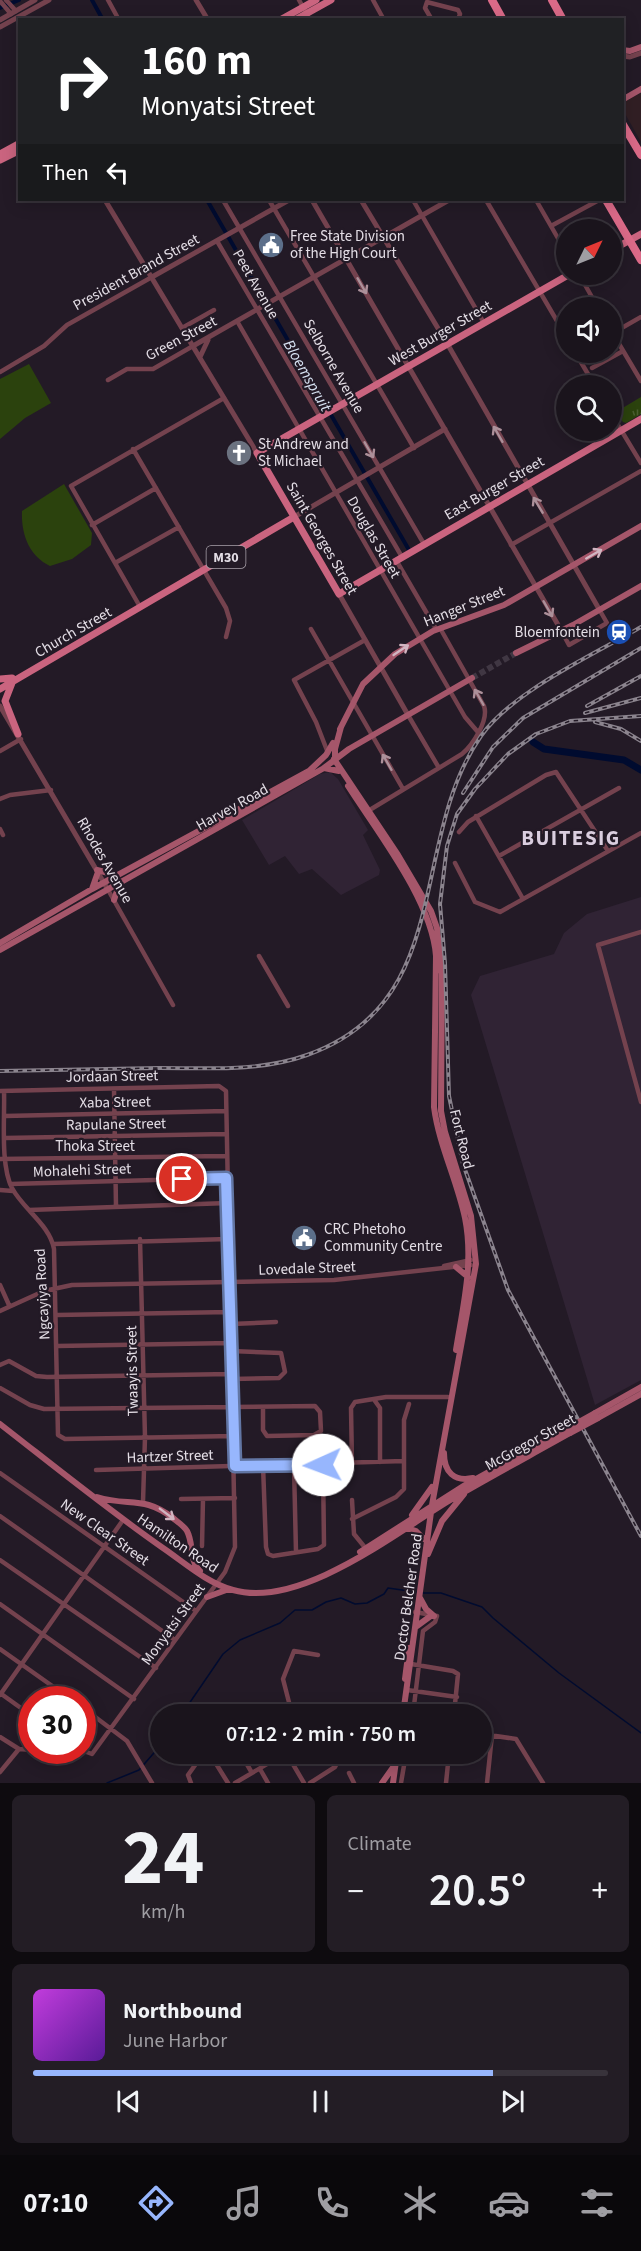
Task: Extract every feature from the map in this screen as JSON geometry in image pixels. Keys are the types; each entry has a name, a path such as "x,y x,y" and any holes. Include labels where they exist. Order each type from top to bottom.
{"highway":[{"path":"492,0 502,18"},
{"path":"552,0 562,18"},
{"path":"624,126 641,155"},
{"path":"607,201 641,260"}],"main road":[{"path":"305,10 316,0"},
{"path":"285,18 331,0"},
{"path":"624,50 630,51 641,47"},
{"path":"624,99 641,89"},
{"path":"0,154 18,144"},
{"path":"0,160 18,151"},
{"path":"622,244 641,234"},
{"name":"West Burger Street","path":"256,453 556,282"},
{"name":"East Burger Street","path":"622,431 641,419"},
{"name":"East Burger Street","path":"339,594 604,441"},
{"name":"Saint Georges Street","path":"256,453 339,594"},
{"name":"Church Street","path":"0,687 294,517"},
{"name":"Hanger Street","path":"308,772 328,753 352,701 363,684 380,666 419,638 438,628 504,605 641,526"},
{"path":"516,653 641,586"},
{"name":"Church Street","path":"61,653 138,605 158,596"},
{"path":"0,679 12,680 6,692 5,701 20,737"},
{"name":"Harvey Road","path":"0,950 106,885 324,768 337,764 349,749 470,679"},
{"path":"337,764 341,727"},
{"path":"324,768 337,764"},
{"path":"308,772 337,764"},
{"name":"Fort Road","path":"337,764 419,900 434,935 438,1130 465,1218 473,1262 430,1510"},
{"name":"Harvey Road","path":"214,827 308,772"},
{"path":"92,889 98,871 119,878 114,900"},
{"name":"Harvey Road","path":"0,944 92,889 106,885"},
{"name":"Fort Road","path":"430,1510 432,1486 468,1278 473,1262"},
{"path":"456,1267 468,1278"},
{"name":"McGregor Street","path":"430,1510 469,1490 641,1387"},
{"name":"McGregor Street","path":"597,1415 641,1394"},
{"name":"Hamilton Road","path":"0,1424 121,1518 182,1561 230,1589 271,1592 306,1580 407,1528 430,1510"},
{"name":"McGregor Street","path":"430,1510 478,1477 569,1431"},
{"path":"443,1444 444,1459 449,1473 462,1480 478,1477"},
{"path":"408,1520 432,1486"},
{"path":"424,1566 442,1521 469,1490"},
{"path":"91,1494 123,1502 143,1502 158,1507 184,1527 190,1538 193,1554 182,1561"},
{"path":"121,1518 116,1509 123,1502"},
{"name":"Hamilton Road","path":"367,1550 408,1520 430,1510"},
{"name":"Doctor Belcher Road","path":"407,1687 406,1669 430,1510"},
{"name":"Doctor Belcher Road","path":"420,1580 424,1566 430,1510"},
{"path":"407,1528 416,1531 424,1539"},
{"name":"Hamilton Road","path":"193,1554 198,1569 218,1583 237,1588 262,1590 306,1580"},
{"path":"207,1597 230,1589"},
{"path":"417,1626 433,1615 418,1596"},
{"name":"Doctor Belcher Road","path":"404,1704 417,1626 416,1612"},
{"path":"382,1783 396,1764"},
{"path":"393,1783 396,1764"}],"street":[{"path":"6,0 8,7"},
{"path":"0,20 17,17 35,0"},
{"path":"0,27 49,0"},
{"path":"108,0 118,18"},
{"path":"196,0 207,18"},
{"path":"373,0 383,18"},
{"path":"0,1 17,17"},
{"path":"431,18 425,8 427,2 458,10 459,18"},
{"path":"624,56 630,57 641,53"},
{"name":"Saint Georges Street","path":"106,201 256,453"},
{"name":"Selborne Avenue","path":"224,201 377,469 424,544"},
{"path":"270,201 414,448"},
{"name":"President Brand Street","path":"0,372 44,346 77,318 286,201"},
{"path":"313,201 569,645 607,623 448,345 362,201"},
{"path":"414,201 484,323"},
{"name":"Green Street","path":"108,380 131,368 153,369 447,201"},
{"path":"487,201 556,319"},
{"path":"537,201 556,235"},
{"path":"551,226 598,201"},
{"name":"Peet Avenue","path":"217,241 260,308 359,480 438,628 470,679 484,706 486,715 477,731"},
{"path":"182,328 214,310"},
{"path":"622,327 641,317"},
{"name":"Douglas Street","path":"237,321 450,691 477,731"},
{"path":"200,357 211,336"},
{"path":"592,368 623,351 641,381"},
{"path":"138,605 71,486 224,398"},
{"name":"Church Street","path":"294,517 445,429"},
{"path":"622,431 641,462"},
{"path":"133,449 229,615 226,637"},
{"path":"511,545 641,471"},
{"path":"92,525 156,488"},
{"path":"115,563 179,527"},
{"name":"Saint Georges Street","path":"339,594 439,768"},
{"path":"311,629 403,789"},
{"path":"328,753 316,722 294,680 365,640"},
{"name":"Rhodes Avenue","path":"0,700 14,727"},
{"name":"Rhodes Avenue","path":"0,706 98,871 173,1005"},
{"path":"367,811 466,750 477,731"},
{"path":"0,751 20,737"},
{"path":"459,832 476,816 554,772 560,776 608,851"},
{"path":"499,856 619,788"},
{"path":"0,799 10,795 51,790"},
{"path":"476,816 523,899"},
{"path":"0,829 3,835"},
{"path":"455,863 476,902 500,912 641,832"},
{"path":"641,932 598,945 641,1102"},
{"path":"259,956 288,1006"},
{"name":"Jordaan Street","path":"2,1091 224,1087"},
{"name":"Monyatsi Street","path":"96,1749 218,1583 229,1566 235,1546 235,1466 224,1087"},
{"path":"114,1089 116,1206"},
{"name":"Ngcayiya Road","path":"2,1091 5,1116 3,1159 10,1184 53,1244 57,1315 57,1409 60,1437 145,1437"},
{"name":"Xaba Street","path":"5,1116 226,1111"},
{"name":"Rapulane Street","path":"5,1138 226,1134"},
{"name":"Thoka Street","path":"3,1159 226,1156"},
{"name":"Mohalehi Street","path":"10,1184 226,1178"},
{"path":"0,1190 13,1191"},
{"path":"29,1210 228,1203"},
{"path":"53,1244 140,1239 228,1239"},
{"name":"Twaayis Street","path":"140,1239 145,1407 143,1502"},
{"path":"441,1267 473,1262"},
{"name":"Lovedale Street","path":"0,1311 9,1305 55,1287 350,1279 456,1267 473,1262"},
{"path":"0,1285 9,1305"},
{"path":"57,1315 230,1312"},
{"path":"231,1324 276,1322"},
{"path":"57,1346 231,1343"},
{"path":"0,1365 9,1361 36,1376 56,1377 279,1378 285,1372 281,1353 231,1351"},
{"path":"0,1388 37,1408 233,1406 317,1407 320,1412 321,1431 314,1435 267,1436 263,1432 263,1407"},
{"path":"352,1464 352,1406 355,1402 392,1397 448,1397"},
{"path":"375,1401 380,1408 380,1462"},
{"path":"352,1519 402,1492 405,1481 404,1420 408,1404"},
{"path":"145,1437 234,1436"},
{"name":"Hartzer Street","path":"96,1470 404,1461"},
{"path":"264,1466 266,1551 273,1556 324,1545 323,1465"},
{"path":"294,1466 296,1552"},
{"name":"New Clear Street","path":"0,1473 196,1611"},
{"path":"181,1499 235,1498"},
{"path":"202,1546 203,1499"},
{"path":"352,1500 354,1534 367,1550"},
{"path":"0,1516 175,1640"},
{"path":"18,1706 0,1694 84,1576 121,1518"},
{"path":"0,1560 156,1668"},
{"path":"0,1604 134,1698"},
{"path":"415,1704 423,1631 436,1621 437,1616 416,1612"},
{"path":"0,1649 52,1686"},
{"path":"290,1704 283,1679 294,1651 318,1655"},
{"path":"411,1664 456,1672 459,1679 456,1704"},
{"path":"407,1687 417,1691 457,1697"},
{"path":"96,1716 127,1741 152,1783"},
{"path":"492,1735 516,1739 543,1783"},
{"path":"0,1737 18,1748"},
{"path":"0,1772 18,1750"},
{"path":"191,1783 188,1775 189,1769 194,1764"},
{"path":"216,1764 228,1783"},
{"path":"247,1764 252,1773"},
{"path":"235,1783 268,1764"},
{"path":"292,1764 304,1783"},
{"path":"310,1783 336,1764"},
{"path":"402,1783 405,1764"},
{"path":"446,1783 448,1764"},
{"path":"487,1783 489,1764"},
{"path":"260,1769 268,1783"},
{"path":"349,1773 354,1783"}],"shaded area":[{"path":"641,93 641,142 624,112 624,102"},
{"path":"330,772 338,779 368,830 363,835 380,870 379,875 341,895 312,869 299,874 285,856 269,865 242,820 320,774"},
{"path":"641,897 641,1380 595,1405 471,995 480,976 554,954 564,933 587,914"}],"green space":[{"path":"29,364 51,403 25,418 0,439 0,379"},
{"path":"641,397 641,414 626,423 622,421 622,408"},
{"path":"64,484 92,533 91,545 72,559 50,566 37,556 28,543 23,528 22,511"}],"waterway":[{"name":"Bloemspruit","path":"0,8 19,0"},
{"name":"Bloemspruit","path":"92,0 102,18"},
{"name":"Bloemspruit","path":"208,201 409,550"},
{"name":"Bloemspruit","path":"533,742 544,749 624,760 641,770"},
{"path":"189,1704 223,1654 240,1640 280,1623 295,1610 312,1610 326,1602 341,1598 355,1604 367,1603 384,1594 388,1588 416,1592"},
{"path":"421,1593 441,1593 482,1607 559,1673 641,1733"},
{"path":"107,1783 139,1770 150,1757"}],"tunnel":[{"path":"472,678 516,653"}],"railway":[{"path":"0,1071 252,1067 307,1055 355,1030 387,998 408,959 458,778 481,736 495,720 533,689 641,627"},
{"path":"463,793 493,747 523,718 641,648"},
{"path":"587,706 641,676"},
{"path":"585,713 641,698"},
{"path":"641,716 570,721 536,734 508,754 475,789 457,814 447,846 440,904 445,963 449,1096 463,1164 508,1290 641,1536"},
{"path":"595,722 621,729 641,741"}],"place":[{"name":"Free State Division of the High Court","path":"271,245"},
{"name":"St Andrew and St Michael","path":"239,453"},
{"name":"Bloemfontein","path":"619,632"},
{"name":"CRC Phetoho Community Centre","path":"304,1238"}],"district":[{"name":"BUITESIG","path":"571,838"}],"route":[{"path":"182,1179 226,1178 235,1466 323,1465"}]}
